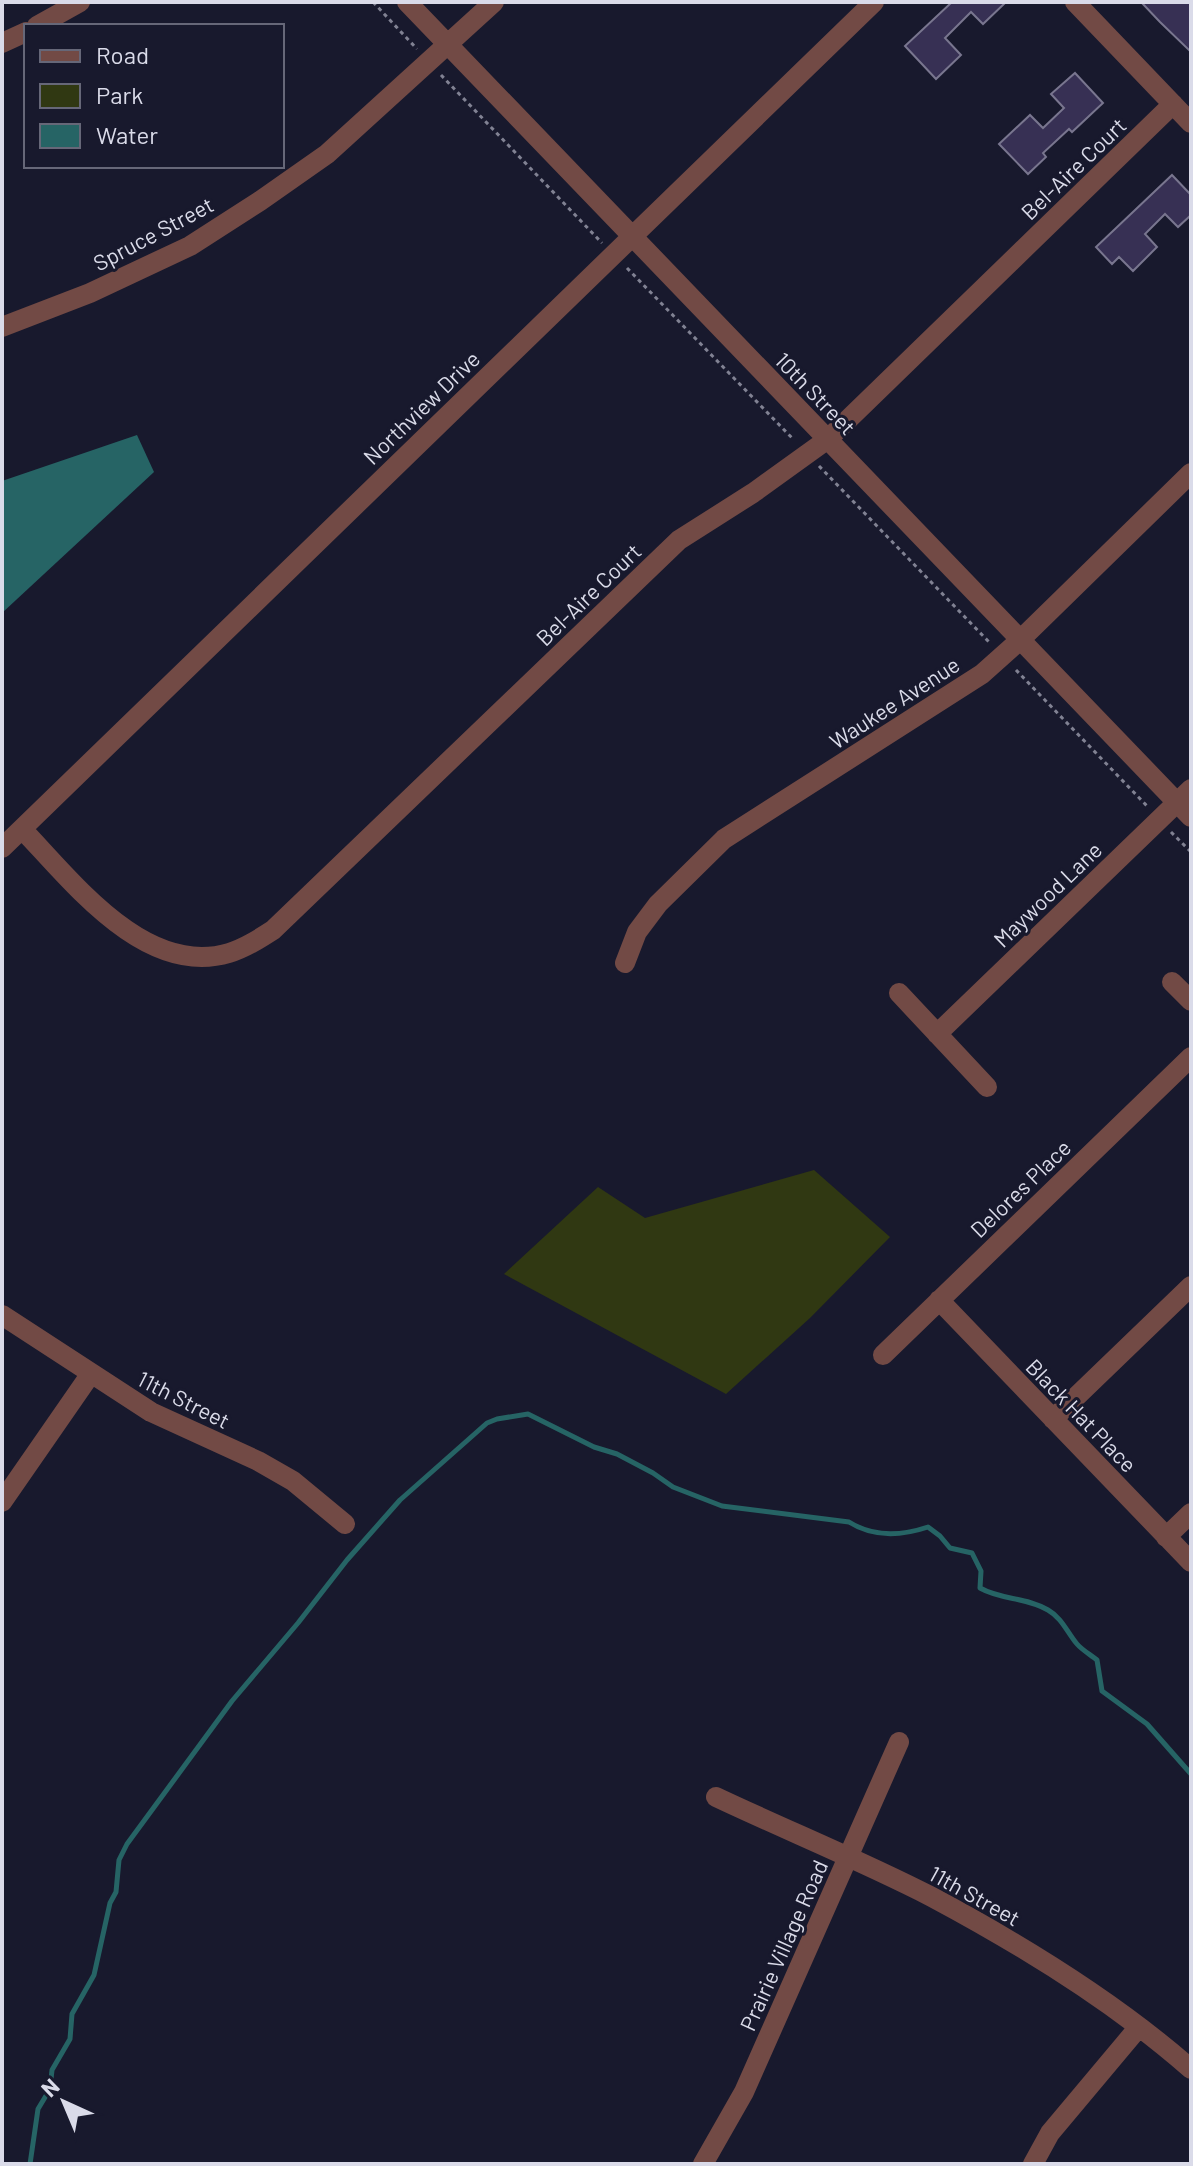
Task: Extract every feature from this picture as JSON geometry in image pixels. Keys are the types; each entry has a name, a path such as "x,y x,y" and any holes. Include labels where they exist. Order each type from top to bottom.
{"street":[{"path":"41,24 80,2"},
{"name":"10th Street","path":"407,2 1019,641 1186,803"},
{"name":"Spruce Street","path":"2,327 90,293 190,246 327,154 494,2"},
{"name":"Northview Drive","path":"2,848 874,2"},
{"path":"1075,2 1191,123"},
{"path":"2,43 24,33"},
{"name":"Bel-Aire Court","path":"22,829 96,906 142,942 196,956 225,954 248,946 273,930 679,540 753,493 828,439 1173,104"},
{"name":"Waukee Avenue","path":"625,963 637,932 658,904 724,839 982,674 1191,473"},
{"name":"Maywood Lane","path":"937,1034 1160,819 1186,803"},
{"path":"1172,982 1191,1001"},
{"path":"899,993 987,1087"},
{"name":"Delores Place","path":"883,1355 1191,1057"},
{"path":"1053,1419 1191,1286"},
{"name":"Black Hat Place","path":"939,1300 1191,1562"},
{"name":"11th Street","path":"2,1315 151,1412 258,1461 281,1475 345,1524"},
{"path":"2,1502 90,1375"},
{"path":"1166,1537 1191,1513"},
{"name":"Prairie Village Road","path":"703,2164 744,2092 899,1742"},
{"name":"11th Street","path":"716,1797 931,1897 1017,1946 1088,1990 1191,2069"},
{"path":"1033,2164 1050,2133 1138,2028"}],"path":[{"path":"373,2 612,254 1191,852"}],"green space":[{"path":"814,1170 890,1237 810,1318 726,1394 504,1274 598,1187 645,1218"}],"water":[{"path":"137,435 154,472 2,613 2,481"}],"building":[{"path":"952,2 1006,2 983,24 971,12 945,38 961,55 936,79 905,46"},
{"path":"1141,2 1191,2 1191,52 1160,22"},
{"path":"1075,73 1103,103 1072,132 1069,129 1043,153 1046,157 1028,174 999,144 1030,115 1043,128 1064,108 1051,94"},
{"path":"1172,175 1191,195 1191,215 1178,227 1165,214 1145,234 1157,247 1133,271 1119,257 1112,264 1096,247"}],"waterway":[{"path":"30,2164 38,2109 50,2089 52,2070 70,2039 72,2014 94,1975 110,1903 116,1892 119,1860 127,1844 232,1701 347,1560 400,1500 487,1423 497,1419 528,1414 594,1447 617,1454 673,1487 722,1506 849,1522 878,1533 898,1534 928,1527 950,1548 972,1553 981,1571 980,1588 1040,1606 1057,1617 1079,1646 1097,1660 1102,1691 1147,1724 1191,1774"}]}
